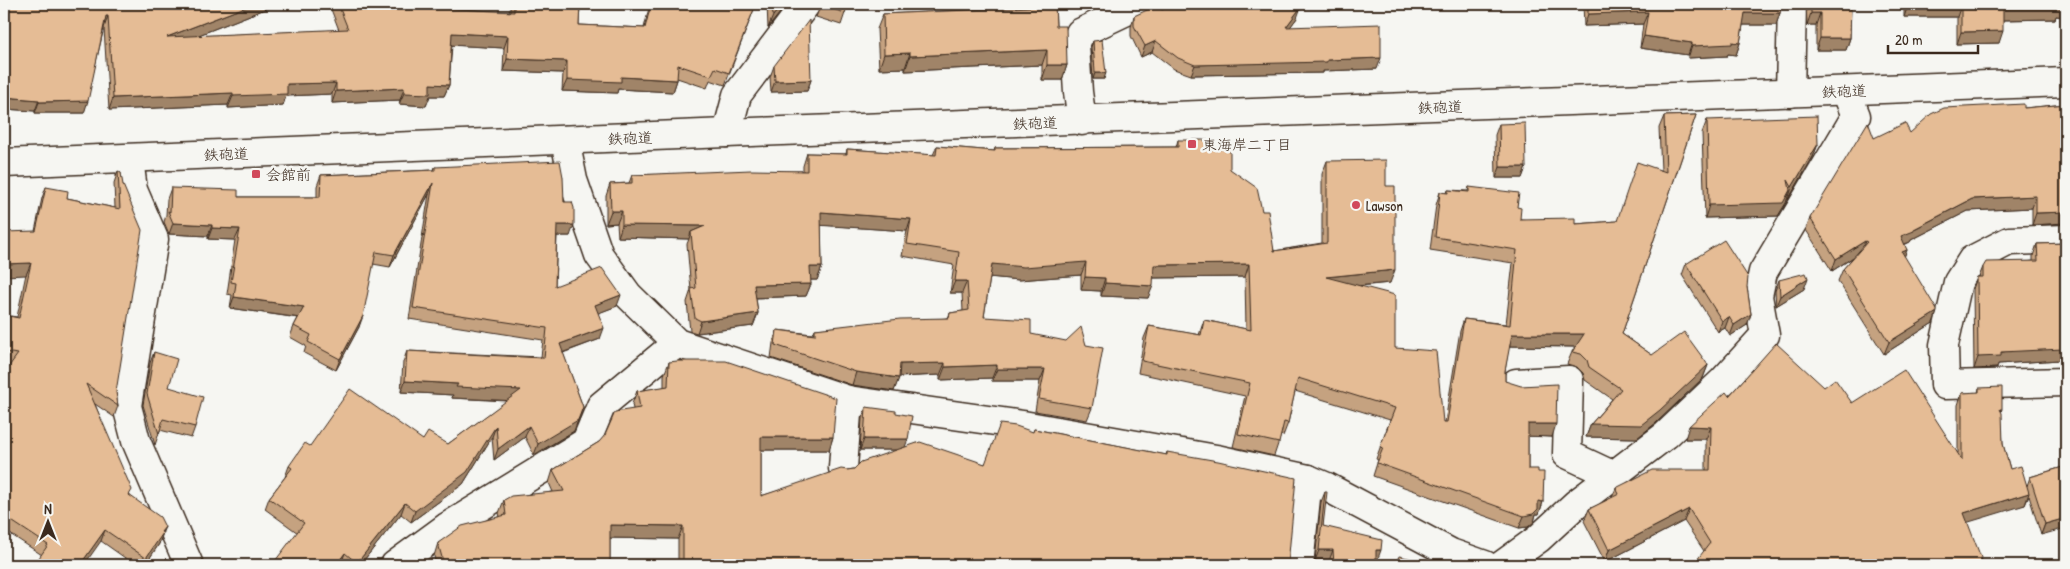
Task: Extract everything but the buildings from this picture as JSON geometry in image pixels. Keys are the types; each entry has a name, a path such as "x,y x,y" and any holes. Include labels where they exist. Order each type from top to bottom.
{"street":[{"path":"727,134 737,95 806,4"},
{"path":"1082,121 1075,45 1080,33 1141,4"},
{"path":"1790,93 1792,4"},
{"name":"鉄砲道","path":"4,164 565,140 2066,82"},
{"path":"1502,565 1538,539 1612,475 1666,435 1723,381 1765,335 1758,296 1763,272 1856,116 1846,91"},
{"path":"565,140 573,180 599,255 628,294 678,343 848,400 1023,425 1216,459 1308,479 1327,487 1451,552 1485,565"},
{"path":"129,158 133,190 154,239 127,406 136,441 189,565"},
{"path":"2066,239 2008,241 1972,260 1958,282 1944,345 1945,385 2066,382"},
{"path":"396,565 447,527 586,442 601,406 678,343"},
{"path":"1516,383 1569,380 1567,454 1612,475"},
{"path":"843,468 848,400"},
{"path":"1299,565 1308,479"}],"place":[{"name":"東海岸二丁目","path":"1192,144"},
{"name":"会館前","path":"256,174"},
{"name":"Lawson","path":"1356,205"}]}
